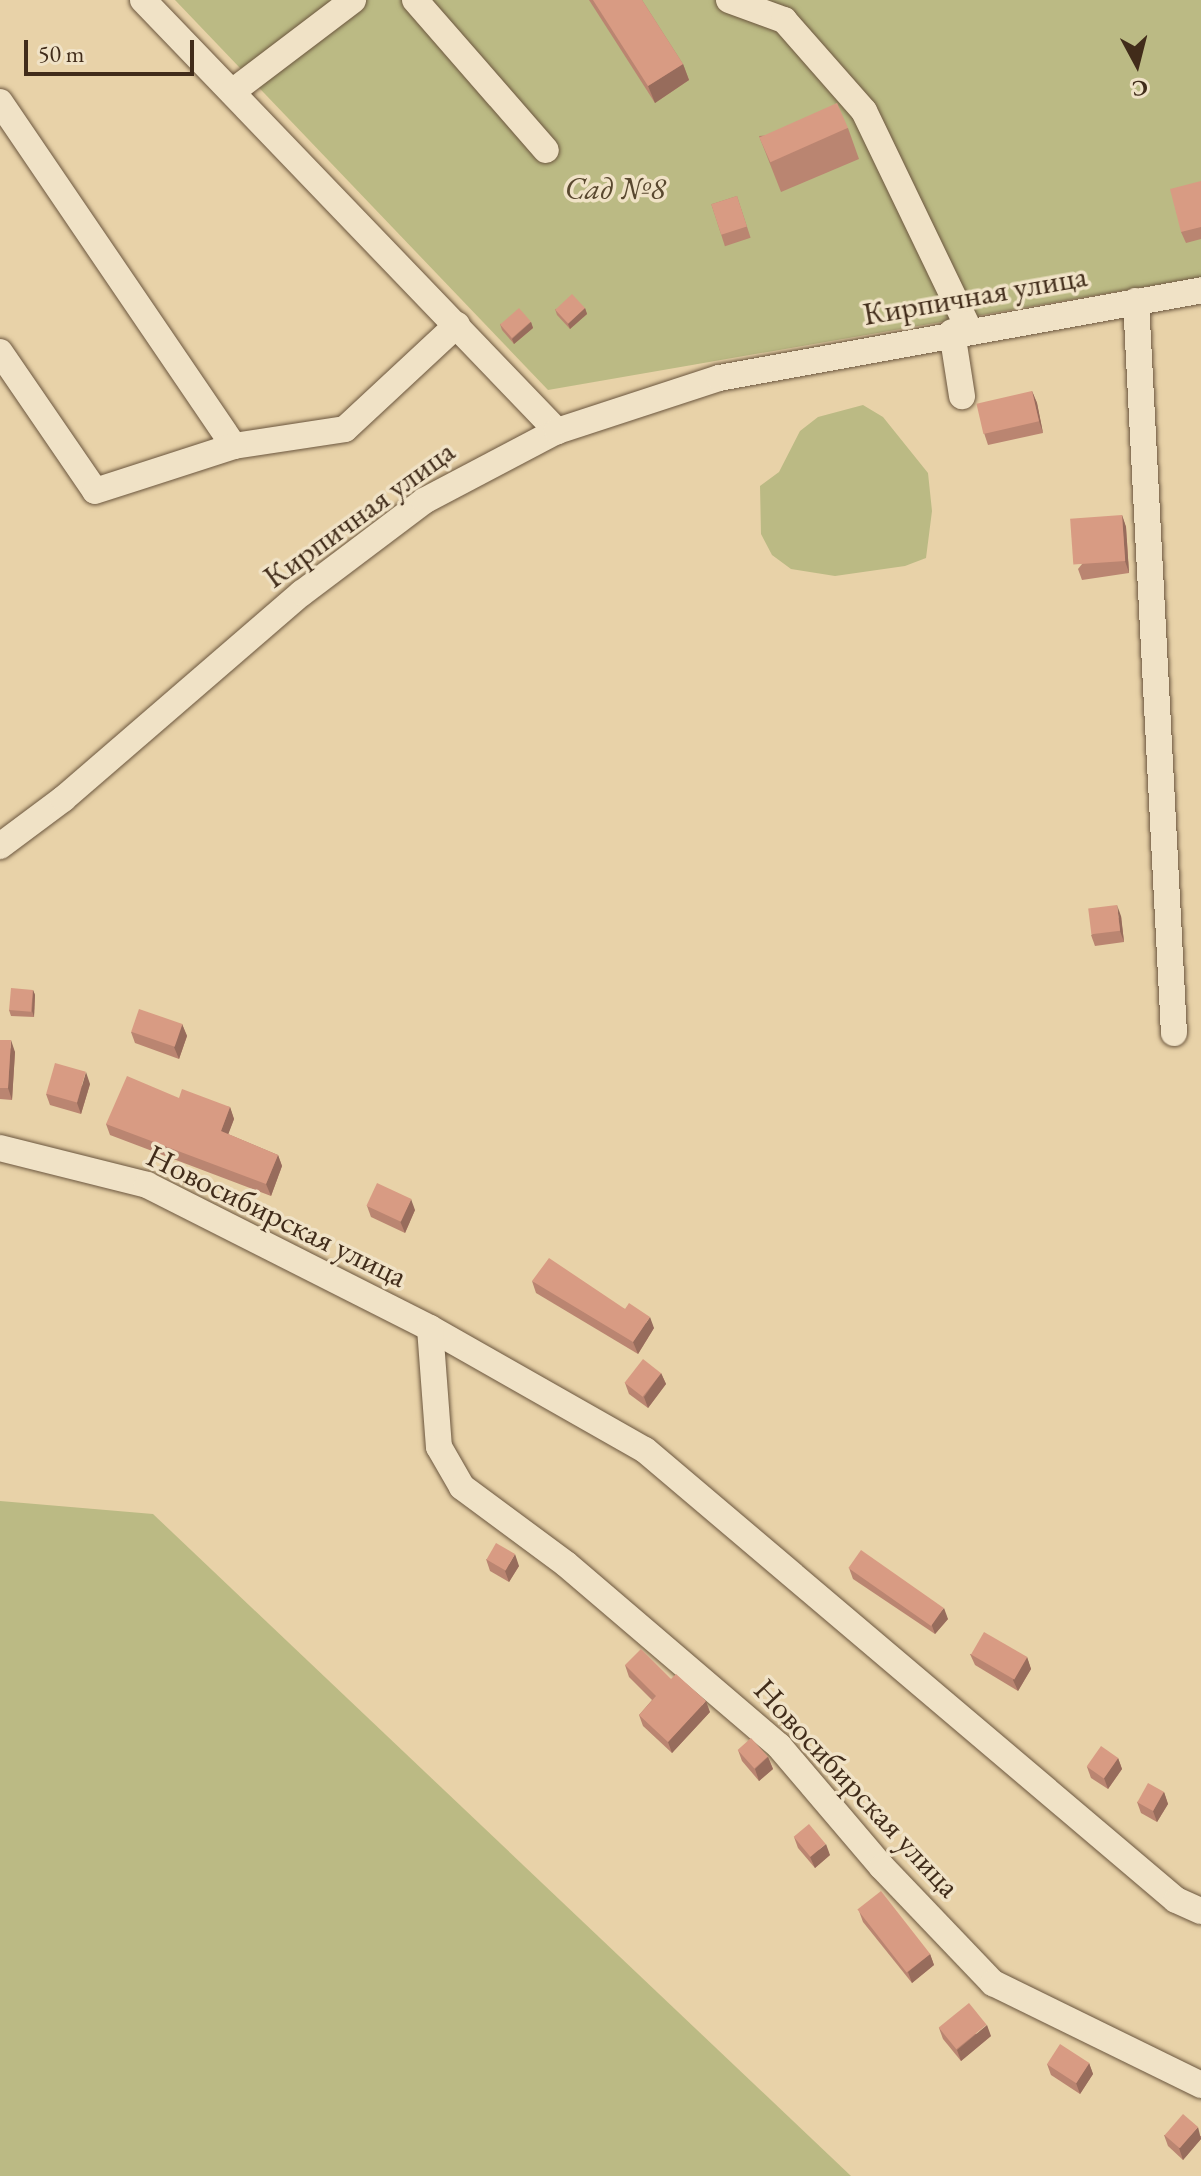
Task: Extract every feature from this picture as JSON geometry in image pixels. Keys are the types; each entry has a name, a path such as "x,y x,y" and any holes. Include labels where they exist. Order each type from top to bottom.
{"street":[{"path":"143,0 557,431"},
{"path":"232,92 353,0"},
{"path":"415,0 546,150"},
{"path":"729,0 784,20 864,111 960,330 962,396"},
{"path":"0,102 234,446"},
{"name":"Кирпичная улица","path":"0,846 63,799 302,593 424,501 557,431 719,378 960,330 1201,290"},
{"path":"1136,301 1174,1033"},
{"path":"0,352 95,491 234,446 345,429 457,325"},
{"name":"Новосибирская улица","path":"0,1148 147,1185 430,1328 645,1450 1176,1900 1201,1911"},
{"name":"Новосибирская улица","path":"430,1328 439,1447 462,1487 566,1564 769,1737 882,1867 993,1983 1201,2085"}],"green space":[{"name":"Сад №8","path":"175,0 1201,0 1201,277 548,390"},
{"path":"863,405 883,417 928,473 932,511 926,558 905,566 835,576 791,569 772,555 761,534 760,486 779,472 800,431 818,417"},
{"path":"0,1501 153,1514 851,2176 0,2176"}],"building":[{"path":"593,0 642,0 683,64 648,86"},
{"path":"837,103 848,128 770,162 759,138"},
{"path":"1201,181 1201,227 1181,232 1170,189"},
{"path":"737,196 747,226 721,235 711,204"},
{"path":"572,294 585,308 568,324 555,310"},
{"path":"519,308 531,322 512,338 500,324"},
{"path":"1032,391 1039,421 983,434 976,404"},
{"path":"1122,515 1125,561 1073,565 1070,519"},
{"path":"1117,905 1120,931 1091,934 1088,909"},
{"path":"11,988 33,990 31,1012 9,1010"},
{"path":"139,1009 182,1024 175,1047 131,1032"},
{"path":"0,1040 11,1040 8,1088 0,1088"},
{"path":"55,1063 86,1072 77,1103 46,1094"},
{"path":"127,1076 179,1098 182,1089 230,1107 221,1131 278,1155 266,1184 106,1124"},
{"path":"377,1183 411,1199 401,1222 366,1206"},
{"path":"549,1258 625,1309 629,1303 650,1317 633,1342 532,1281"},
{"path":"643,1359 661,1373 643,1397 625,1383"},
{"path":"496,1543 515,1554 506,1570 486,1559"},
{"path":"861,1550 944,1608 931,1626 848,1568"},
{"path":"984,1632 1027,1657 1014,1680 971,1655"},
{"path":"641,1649 671,1679 676,1674 706,1701 668,1742 639,1715 656,1696 625,1665"},
{"path":"751,1738 768,1757 754,1769 738,1750"},
{"path":"1101,1746 1118,1758 1104,1779 1087,1766"},
{"path":"1148,1783 1164,1792 1153,1811 1137,1802"},
{"path":"809,1824 826,1844 810,1857 794,1837"},
{"path":"881,1891 930,1954 907,1973 857,1909"},
{"path":"969,2003 987,2025 956,2049 939,2028"},
{"path":"1060,2044 1089,2063 1076,2083 1047,2064"},
{"path":"1183,2114 1198,2127 1180,2148 1165,2135"}]}
